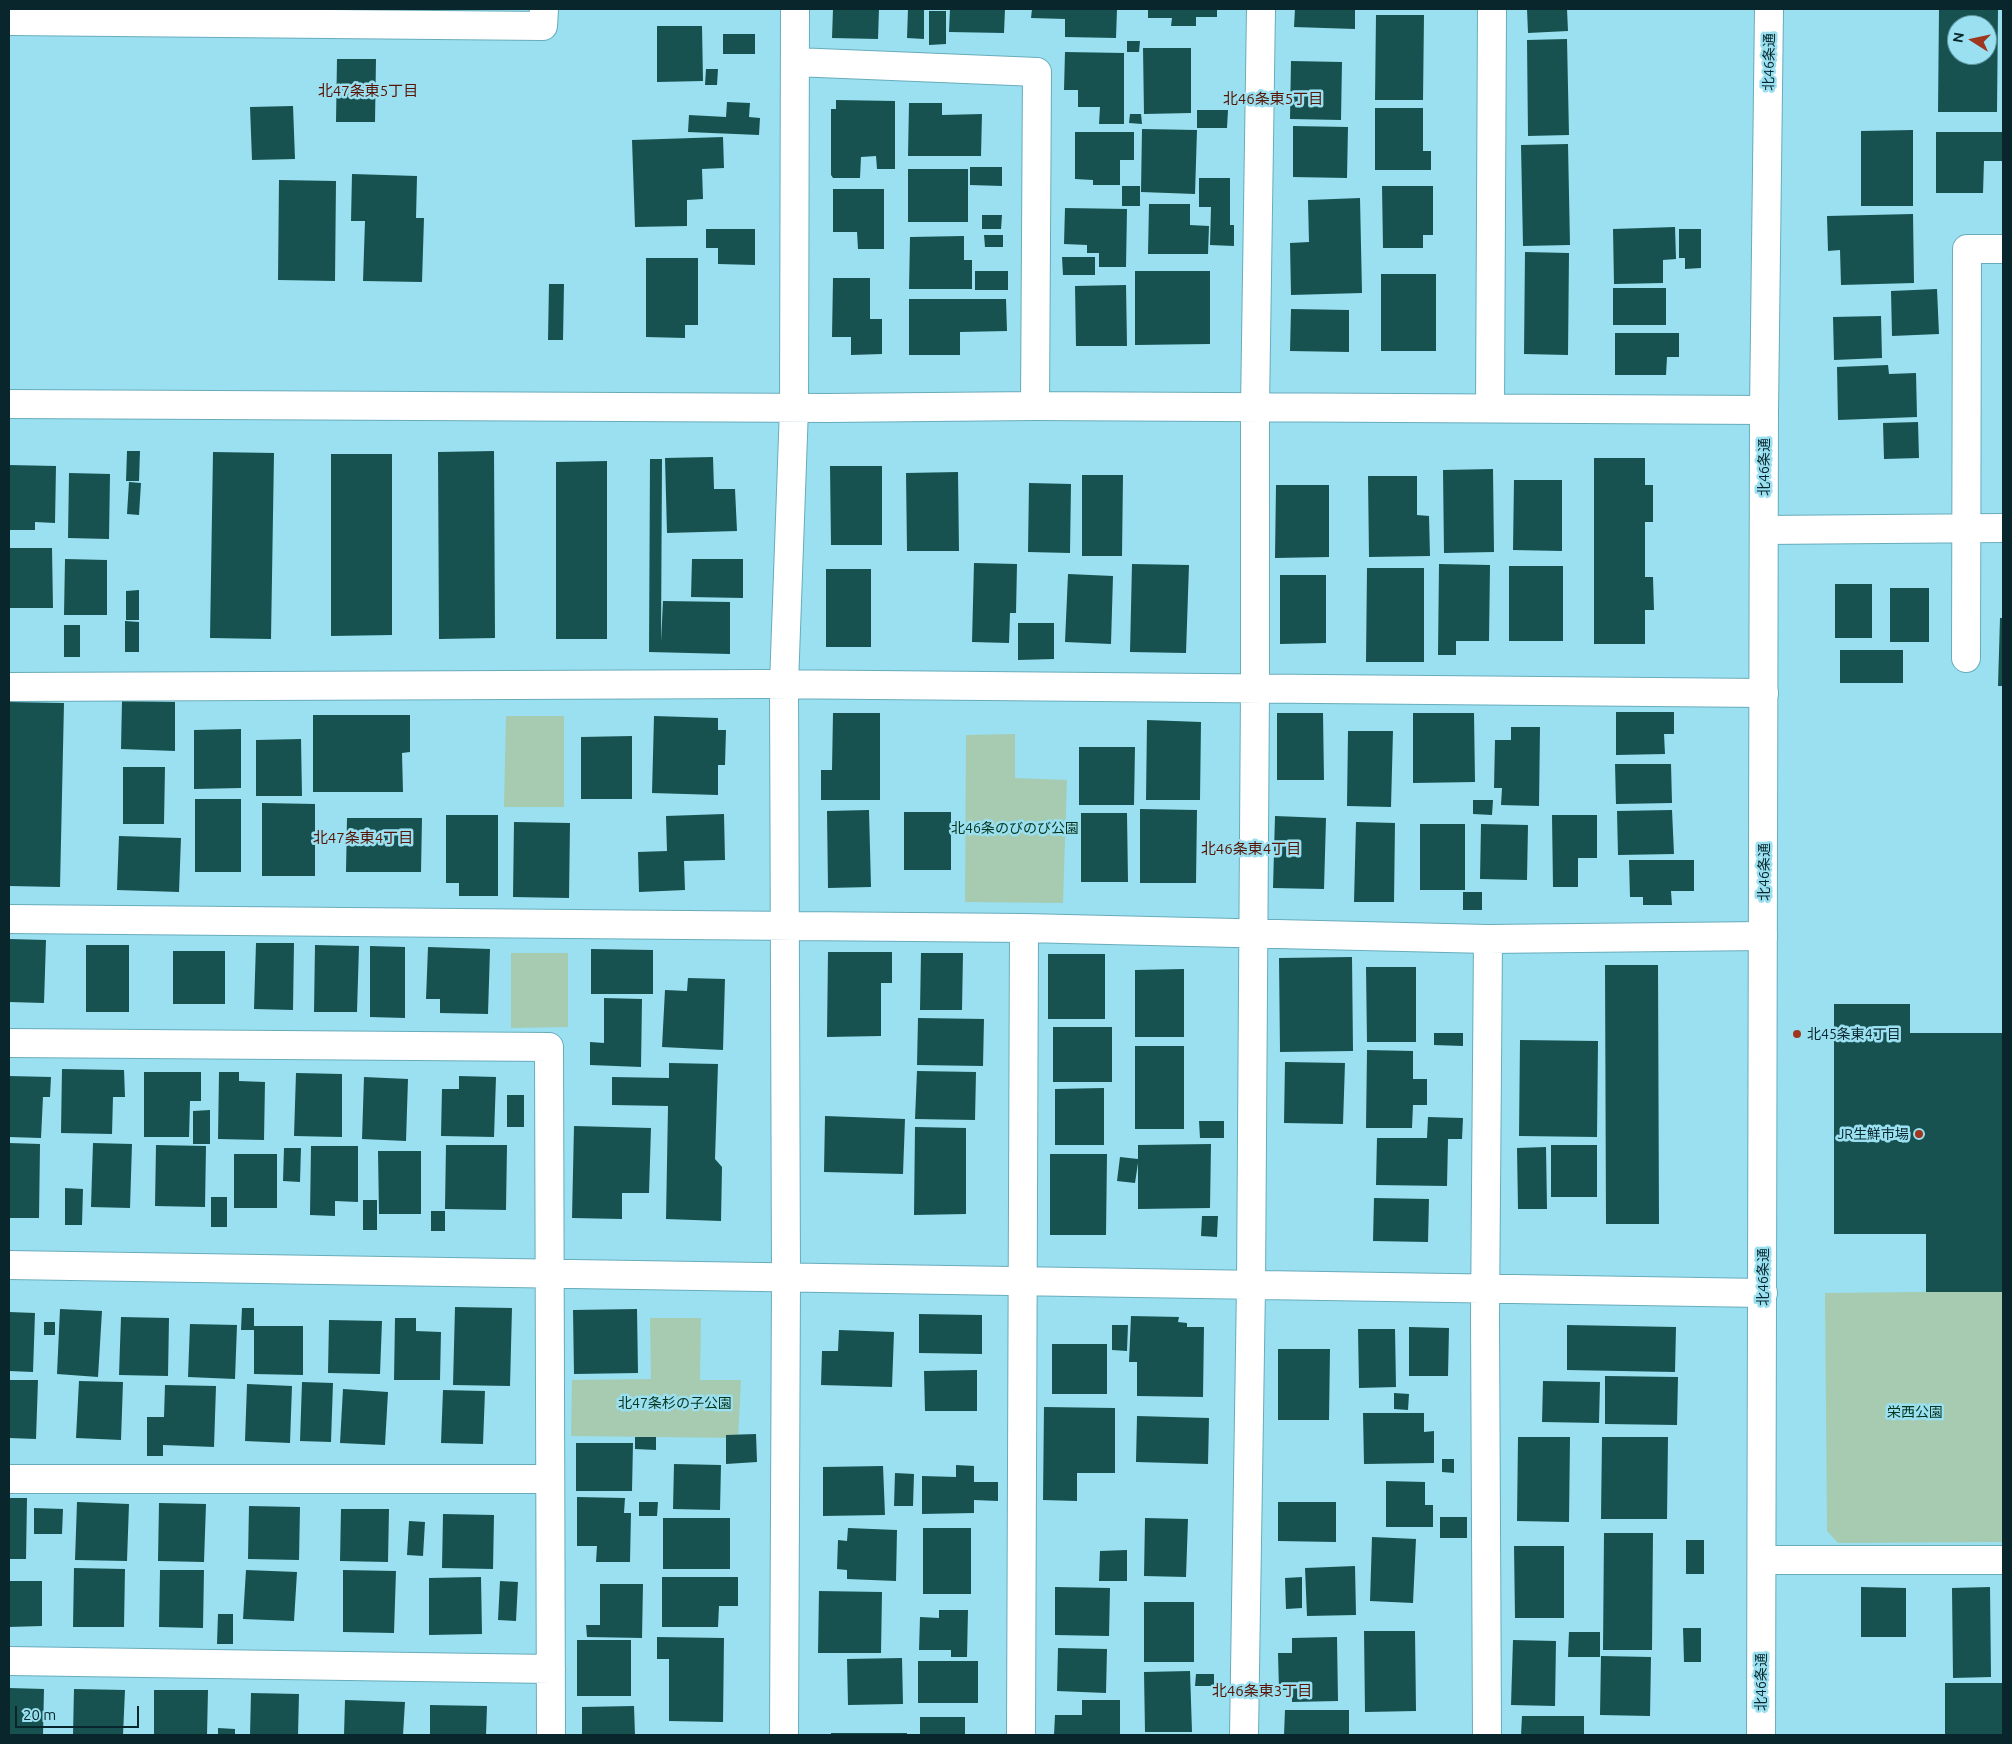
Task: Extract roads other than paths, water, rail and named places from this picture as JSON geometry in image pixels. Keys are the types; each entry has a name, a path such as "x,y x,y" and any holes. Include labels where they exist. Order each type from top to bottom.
{"street":[{"path":"9,21 543,26 544,9"},
{"path":"784,1735 786,1278 784,684 794,408 795,9"},
{"path":"1244,1735 1251,1286 1255,408 1261,9"},
{"path":"1490,408 1492,9"},
{"name":"北46条通","path":"1761,1735 1764,410 1769,9"},
{"path":"795,62 1037,72 1035,406"},
{"path":"1966,658 1967,249 2003,249"},
{"path":"9,404 794,408 1035,406 1764,410"},
{"path":"1764,530 2003,528"},
{"path":"9,687 784,684 1764,692"},
{"path":"9,920 1024,928 1488,939 1764,936"},
{"path":"1021,1735 1024,928"},
{"path":"1487,1735 1486,1289 1488,939"},
{"path":"9,1043 549,1047 551,1735"},
{"path":"9,1265 1763,1293"},
{"path":"9,1479 550,1479"},
{"path":"1762,1560 2003,1560"},
{"path":"9,1661 551,1669"}],"place":[{"name":"北45条東4丁目","path":"1797,1034"},
{"name":"JR生鮮市場","path":"1919,1134"}],"district":[{"name":"北47条東5丁目","path":"368,91"},
{"name":"北46条東5丁目","path":"1273,99"},
{"name":"北47条東4丁目","path":"363,838"},
{"name":"北46条東4丁目","path":"1251,849"},
{"name":"北46条東3丁目","path":"1262,1691"}],"park label":[{"name":"北46条のびのび公園","path":"1015,828"},
{"name":"北47条杉の子公園","path":"675,1403"},
{"name":"栄西公園","path":"1915,1412"}]}
